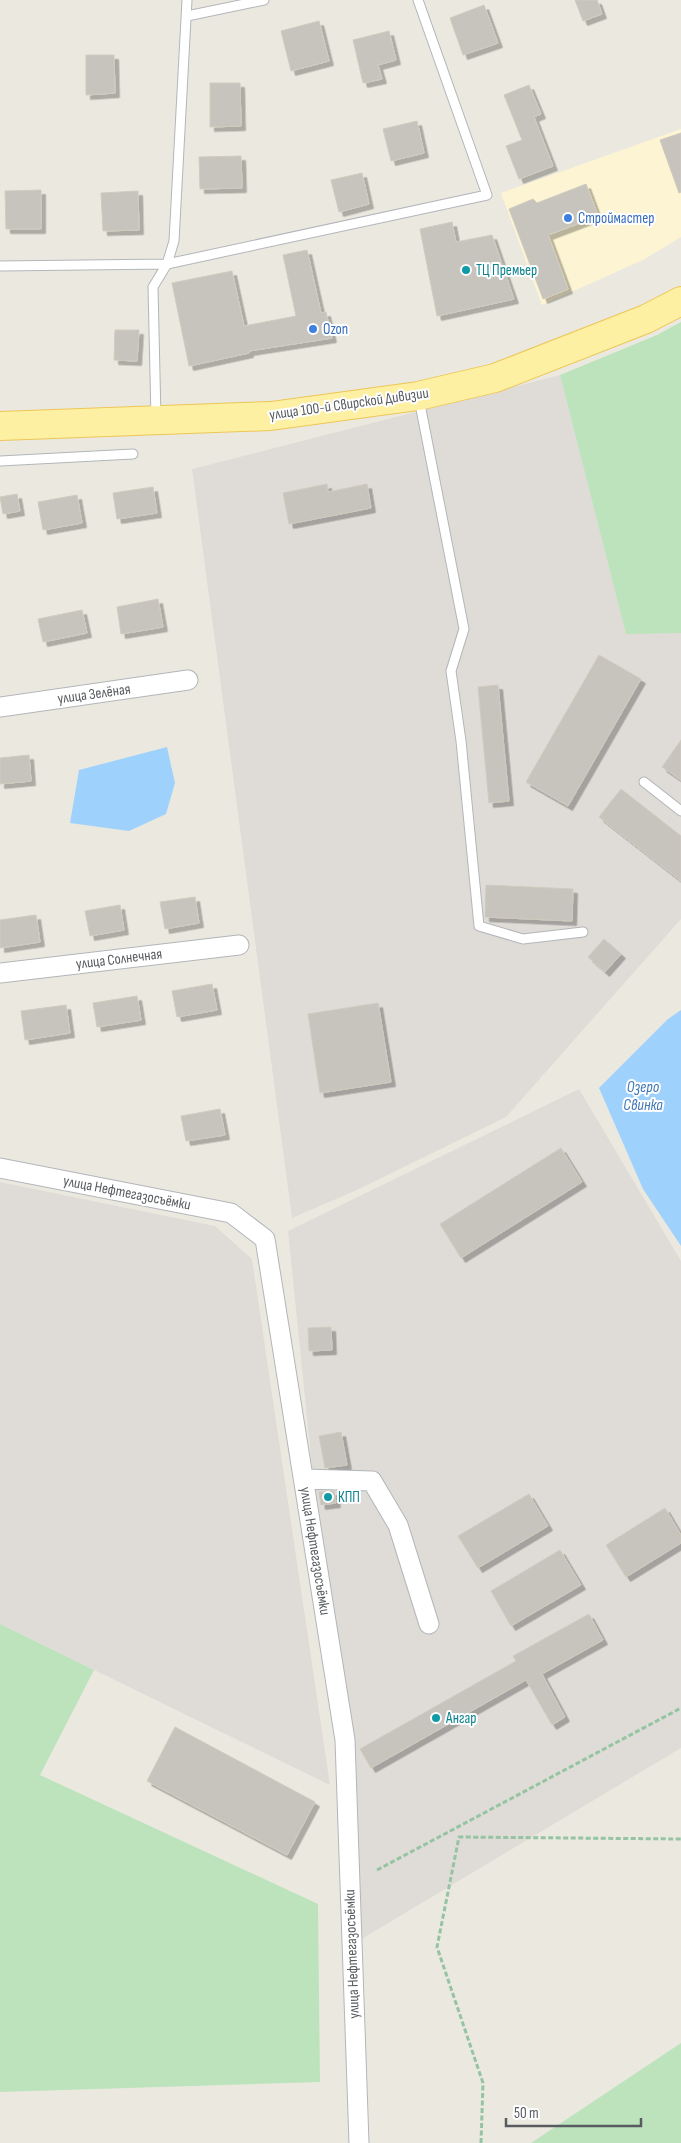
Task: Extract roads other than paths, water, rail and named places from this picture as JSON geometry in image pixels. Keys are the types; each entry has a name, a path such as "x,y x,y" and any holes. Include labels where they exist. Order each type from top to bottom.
{"main road":[{"name":"улица 100-й Свирской Дивизии","path":"0,426 271,416 418,396 495,378 571,350 646,319 681,301"}],"street":[{"name":"улица Зелёная","path":"0,707 188,680"},
{"name":"улица Солнечная","path":"0,973 239,945"},
{"name":"улица Нефтегазосъёмки","path":"0,1168 231,1213 265,1239 345,1740 359,2143"},
{"path":"304,1479 372,1482 398,1525 428,1624"}],"lane":[{"path":"156,421 153,287 167,264 174,240 187,0"},
{"path":"187,16 264,0"},
{"path":"0,266 167,264 487,195 418,0"},
{"path":"418,396 464,629 451,671 461,741 479,926 523,939 584,932"},
{"path":"0,461 133,454"},
{"path":"644,782 681,811"}],"water":[{"path":"167,747 175,783 166,814 129,831 70,823 79,770"},
{"name":"Озеро Свинка","path":"681,1010 681,1246 643,1189 599,1088 668,1019"}],"place":[{"name":"Строймастер","path":"568,218"},
{"name":"ТЦ Премьер","path":"466,270"},
{"name":"Ozon","path":"313,329"},
{"name":"КПП","path":"328,1497"},
{"name":"Ангар","path":"436,1718"}]}
